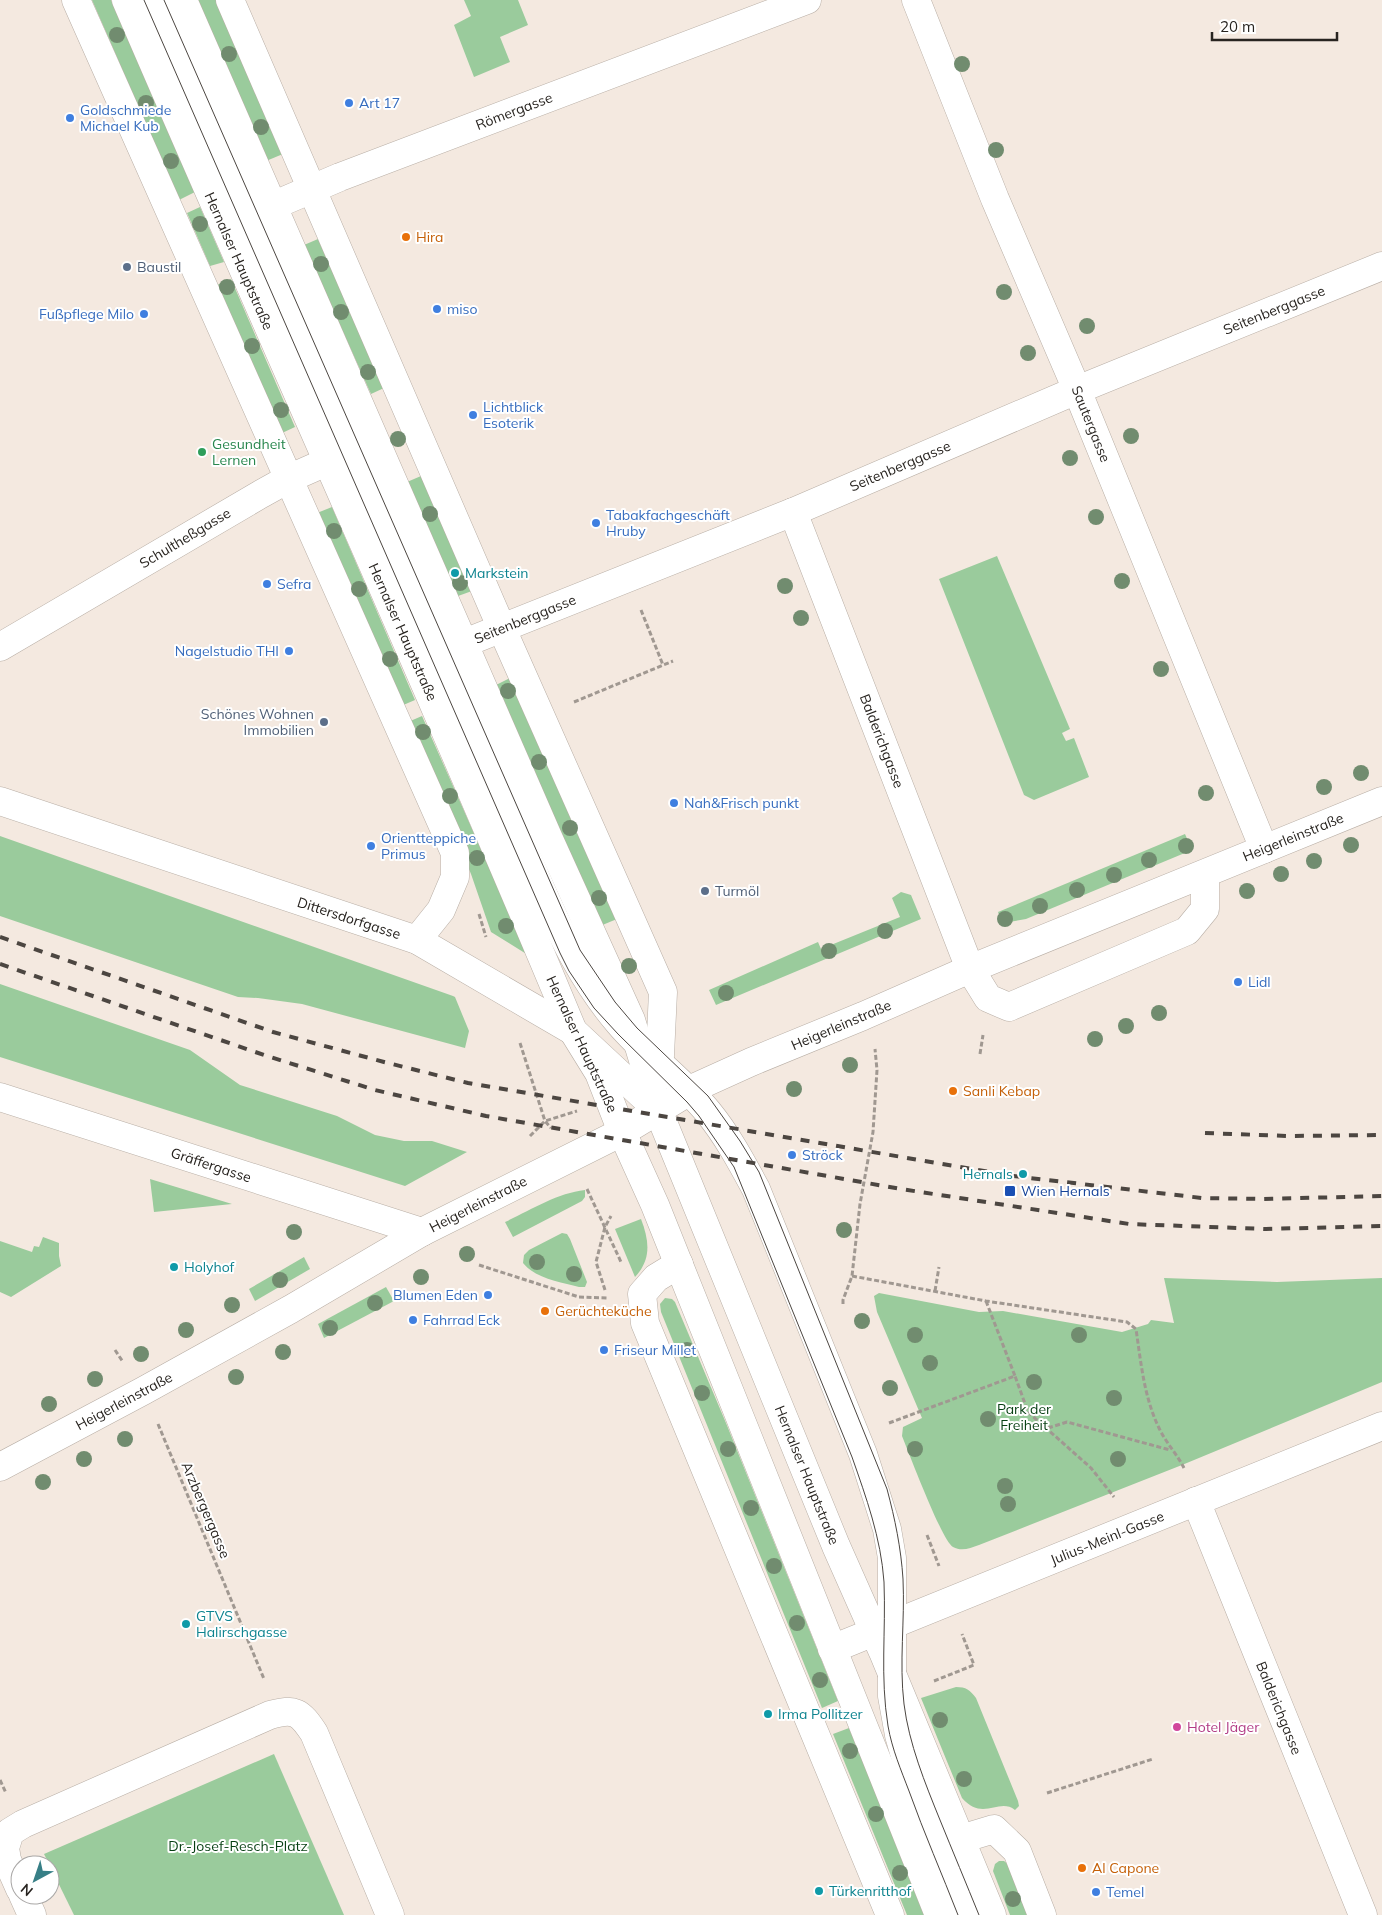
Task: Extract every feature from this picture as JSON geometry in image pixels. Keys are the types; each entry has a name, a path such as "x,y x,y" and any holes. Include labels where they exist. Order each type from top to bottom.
{"street":[{"path":"76,0 455,853 455,877 441,910 417,940"},
{"name":"Hernalser Hauptstraße","path":"126,0 224,227 351,451 464,644 631,1020 658,1110 832,1536 883,1628 892,1674 992,1915"},
{"name":"Hernalser Hauptstraße","path":"154,0 260,211"},
{"name":"Hernalser Hauptstraße","path":"183,0 427,657 573,1031 599,1074 679,1264 940,1915"},
{"name":"Hernalser Hauptstraße","path":"230,0 502,629 664,992 658,1110"},
{"name":"Römergasse","path":"224,227 312,188 807,0"},
{"name":"Sautergasse","path":"916,0 995,199 1077,390 1264,849"},
{"name":"Seitenberggasse","path":"427,657 502,629 793,512 1077,390 1382,266"},
{"name":"Schultheßgasse","path":"0,647 288,479 351,451"},
{"name":"Balderichgasse","path":"793,512 970,969"},
{"name":"Hernalser Hauptstraße","path":"427,657 542,889 571,953 593,990 637,1043 708,1112 748,1174 862,1454 887,1529 892,1558 883,1628"},
{"name":"Heigerleinstraße","path":"0,1467 291,1309 422,1232 622,1132 689,1092 750,1062 863,1016 970,969 1382,800"},
{"name":"Dittersdorfgasse","path":"0,801 417,940 573,1031 658,1110"},
{"path":"970,969 988,998 1009,1007 1187,931 1205,909 1205,874"},
{"name":"Gräffergasse","path":"0,1097 422,1232"},
{"path":"679,1264 656,1278 642,1294 645,1323 890,1915"},
{"name":"Julius-Meinl-Gasse","path":"832,1649 1382,1426"},
{"name":"Balderichgasse","path":"1196,1501 1362,1915"},
{"path":"892,1674 892,1696 899,1736 910,1773 967,1915"},
{"path":"10,1867 5,1848 10,1832 23,1824 270,1714 286,1711 299,1714 314,1733 390,1915"},
{"path":"961,1839 994,1829 1006,1838 1017,1852 1042,1915"}],"path":[{"path":"646,623 663,665"},
{"path":"572,703 672,661"},
{"path":"455,877 470,889 487,940"},
{"path":"843,1308 843,1300 852,1276 860,1204 872,1132 877,1070 874,1045 863,1016"},
{"path":"518,1038 545,1121 559,1137 572,1157 630,1282 642,1294"},
{"path":"980,1054 982,1041"},
{"path":"479,1264 580,1298 608,1298"},
{"path":"935,1291 939,1267"},
{"path":"852,1276 986,1301 1127,1322 1136,1329 1148,1400 1159,1428 1171,1450 1179,1458 1196,1501"},
{"path":"986,1301 1028,1412 1091,1468 1122,1507 1131,1528"},
{"name":"Arzbergergasse","path":"115,1350 143,1391 266,1684"},
{"path":"886,1425 1015,1376"},
{"path":"1048,1428 1067,1422 1171,1450"},
{"path":"925,1531 941,1570"},
{"path":"926,1684 974,1665 960,1631"},
{"path":"1047,1793 1153,1759"},
{"path":"0,1780 9,1798"}],"green space":[{"path":"92,0 111,0 195,192 179,200"},
{"path":"196,0 216,0 283,154 266,161"},
{"path":"464,0 518,0 528,25 500,37 510,62 474,77 454,25 471,16"},
{"path":"200,207 224,262 210,266 187,213"},
{"path":"318,239 384,388 371,394 304,245"},
{"path":"231,279 295,427 282,433 217,285"},
{"path":"421,476 472,591 458,596 407,482"},
{"path":"332,507 415,700 401,706 317,513"},
{"path":"997,556 1070,729 1062,733 1066,741 1074,738 1089,777 1034,800 1024,795 939,579"},
{"path":"512,677 617,919 600,926 496,685"},
{"path":"422,716 528,955 491,932 471,874 408,722"},
{"path":"1185,834 1192,850 1026,919 1003,923 998,912"},
{"path":"0,836 453,996 469,1031 465,1048 302,1004 238,997 0,916"},
{"path":"901,892 911,895 921,919 716,1005 709,990 818,942 821,949 900,917 892,898"},
{"path":"0,984 190,1050 240,1085 337,1116 375,1135 404,1141 432,1141 467,1152 405,1186 0,1057"},
{"path":"150,1179 232,1204 154,1212"},
{"path":"585,1190 585,1197 582,1201 513,1237 505,1222 554,1198"},
{"path":"641,1219 646,1234 647,1249 644,1263 635,1277 615,1229"},
{"path":"562,1233 567,1234 570,1239 587,1282 585,1287 542,1276 523,1263 524,1255 529,1250"},
{"path":"43,1237 59,1243 61,1266 11,1297 0,1292 0,1241 32,1252 34,1246 39,1247"},
{"path":"304,1257 310,1269 255,1301 249,1289"},
{"name":"Park der Freiheit","path":"1164,1278 1277,1282 1382,1278 1382,1382 1182,1465 979,1545 963,1549 953,1547 941,1530 902,1436 903,1427 922,1418 877,1312 874,1296 879,1293 979,1312 1003,1311 1122,1332 1148,1324 1151,1320 1174,1323"},
{"path":"386,1287 394,1301 324,1338 318,1324"},
{"path":"665,1298 672,1299 675,1302 838,1701 822,1708 661,1312 660,1304"},
{"path":"956,1687 968,1690 976,1698 1018,1801 1019,1806 1015,1810 1003,1806 984,1809 977,1808 962,1798 921,1698"},
{"path":"849,1728 926,1915 907,1915 833,1734"},
{"name":"Dr.-Josef-Resch-Platz","path":"274,1754 344,1915 74,1915 60,1887 60,1855 44,1854"},
{"path":"999,1861 1004,1861 1009,1865 1029,1915 1010,1915 993,1871 995,1864"}],"tram line":[{"path":"144,0 569,971 594,1008 699,1116 734,1167 852,1457 872,1518 880,1550 884,1582 884,1690 888,1726 897,1759 958,1915"},
{"path":"164,0 580,950 615,1002 637,1028 708,1096 759,1172 887,1489 893,1511 902,1567 902,1673 906,1719 923,1778 979,1915"}],"railway":[{"path":"0,937 273,1032 468,1083 1013,1176 1202,1198 1264,1199 1382,1196"},
{"path":"0,964 264,1055 375,1090 486,1116 901,1189 1129,1224 1266,1229 1382,1226"},
{"path":"1205,1133 1288,1136 1382,1135"}],"place":[{"name":"Art 17","path":"349,103"},
{"name":"Goldschmiede Michael Kub","path":"70,118"},
{"name":"Hira","path":"406,237"},
{"name":"Baustil","path":"127,267"},
{"name":"miso","path":"437,309"},
{"name":"Fußpflege Milo","path":"144,314"},
{"name":"Lichtblick Esoterik","path":"473,415"},
{"name":"Gesundheit Lernen","path":"202,452"},
{"name":"Tabakfachgeschäft Hruby","path":"596,523"},
{"name":"Markstein","path":"455,573"},
{"name":"Sefra","path":"267,584"},
{"name":"Nagelstudio THI","path":"289,651"},
{"name":"Schönes Wohnen Immobilien","path":"324,722"},
{"name":"Nah&Frisch punkt","path":"674,803"},
{"name":"Orientteppiche Primus","path":"371,846"},
{"name":"Turmöl","path":"705,891"},
{"name":"Lidl","path":"1238,982"},
{"name":"Sanli Kebap","path":"953,1091"},
{"name":"Ströck","path":"792,1155"},
{"name":"Hernals","path":"1023,1174"},
{"name":"Wien Hernals","path":"1010,1191"},
{"name":"Holyhof","path":"174,1267"},
{"name":"Blumen Eden","path":"488,1295"},
{"name":"Gerüchteküche","path":"545,1311"},
{"name":"Fahrrad Eck","path":"413,1320"},
{"name":"Friseur Millet","path":"604,1350"},
{"name":"GTVS Halirschgasse","path":"186,1624"},
{"name":"Irma Pollitzer","path":"768,1714"},
{"name":"Hotel Jäger","path":"1177,1727"},
{"name":"Al Capone","path":"1082,1868"},
{"name":"Türkenritthof","path":"819,1891"},
{"name":"Temel","path":"1096,1892"}]}
